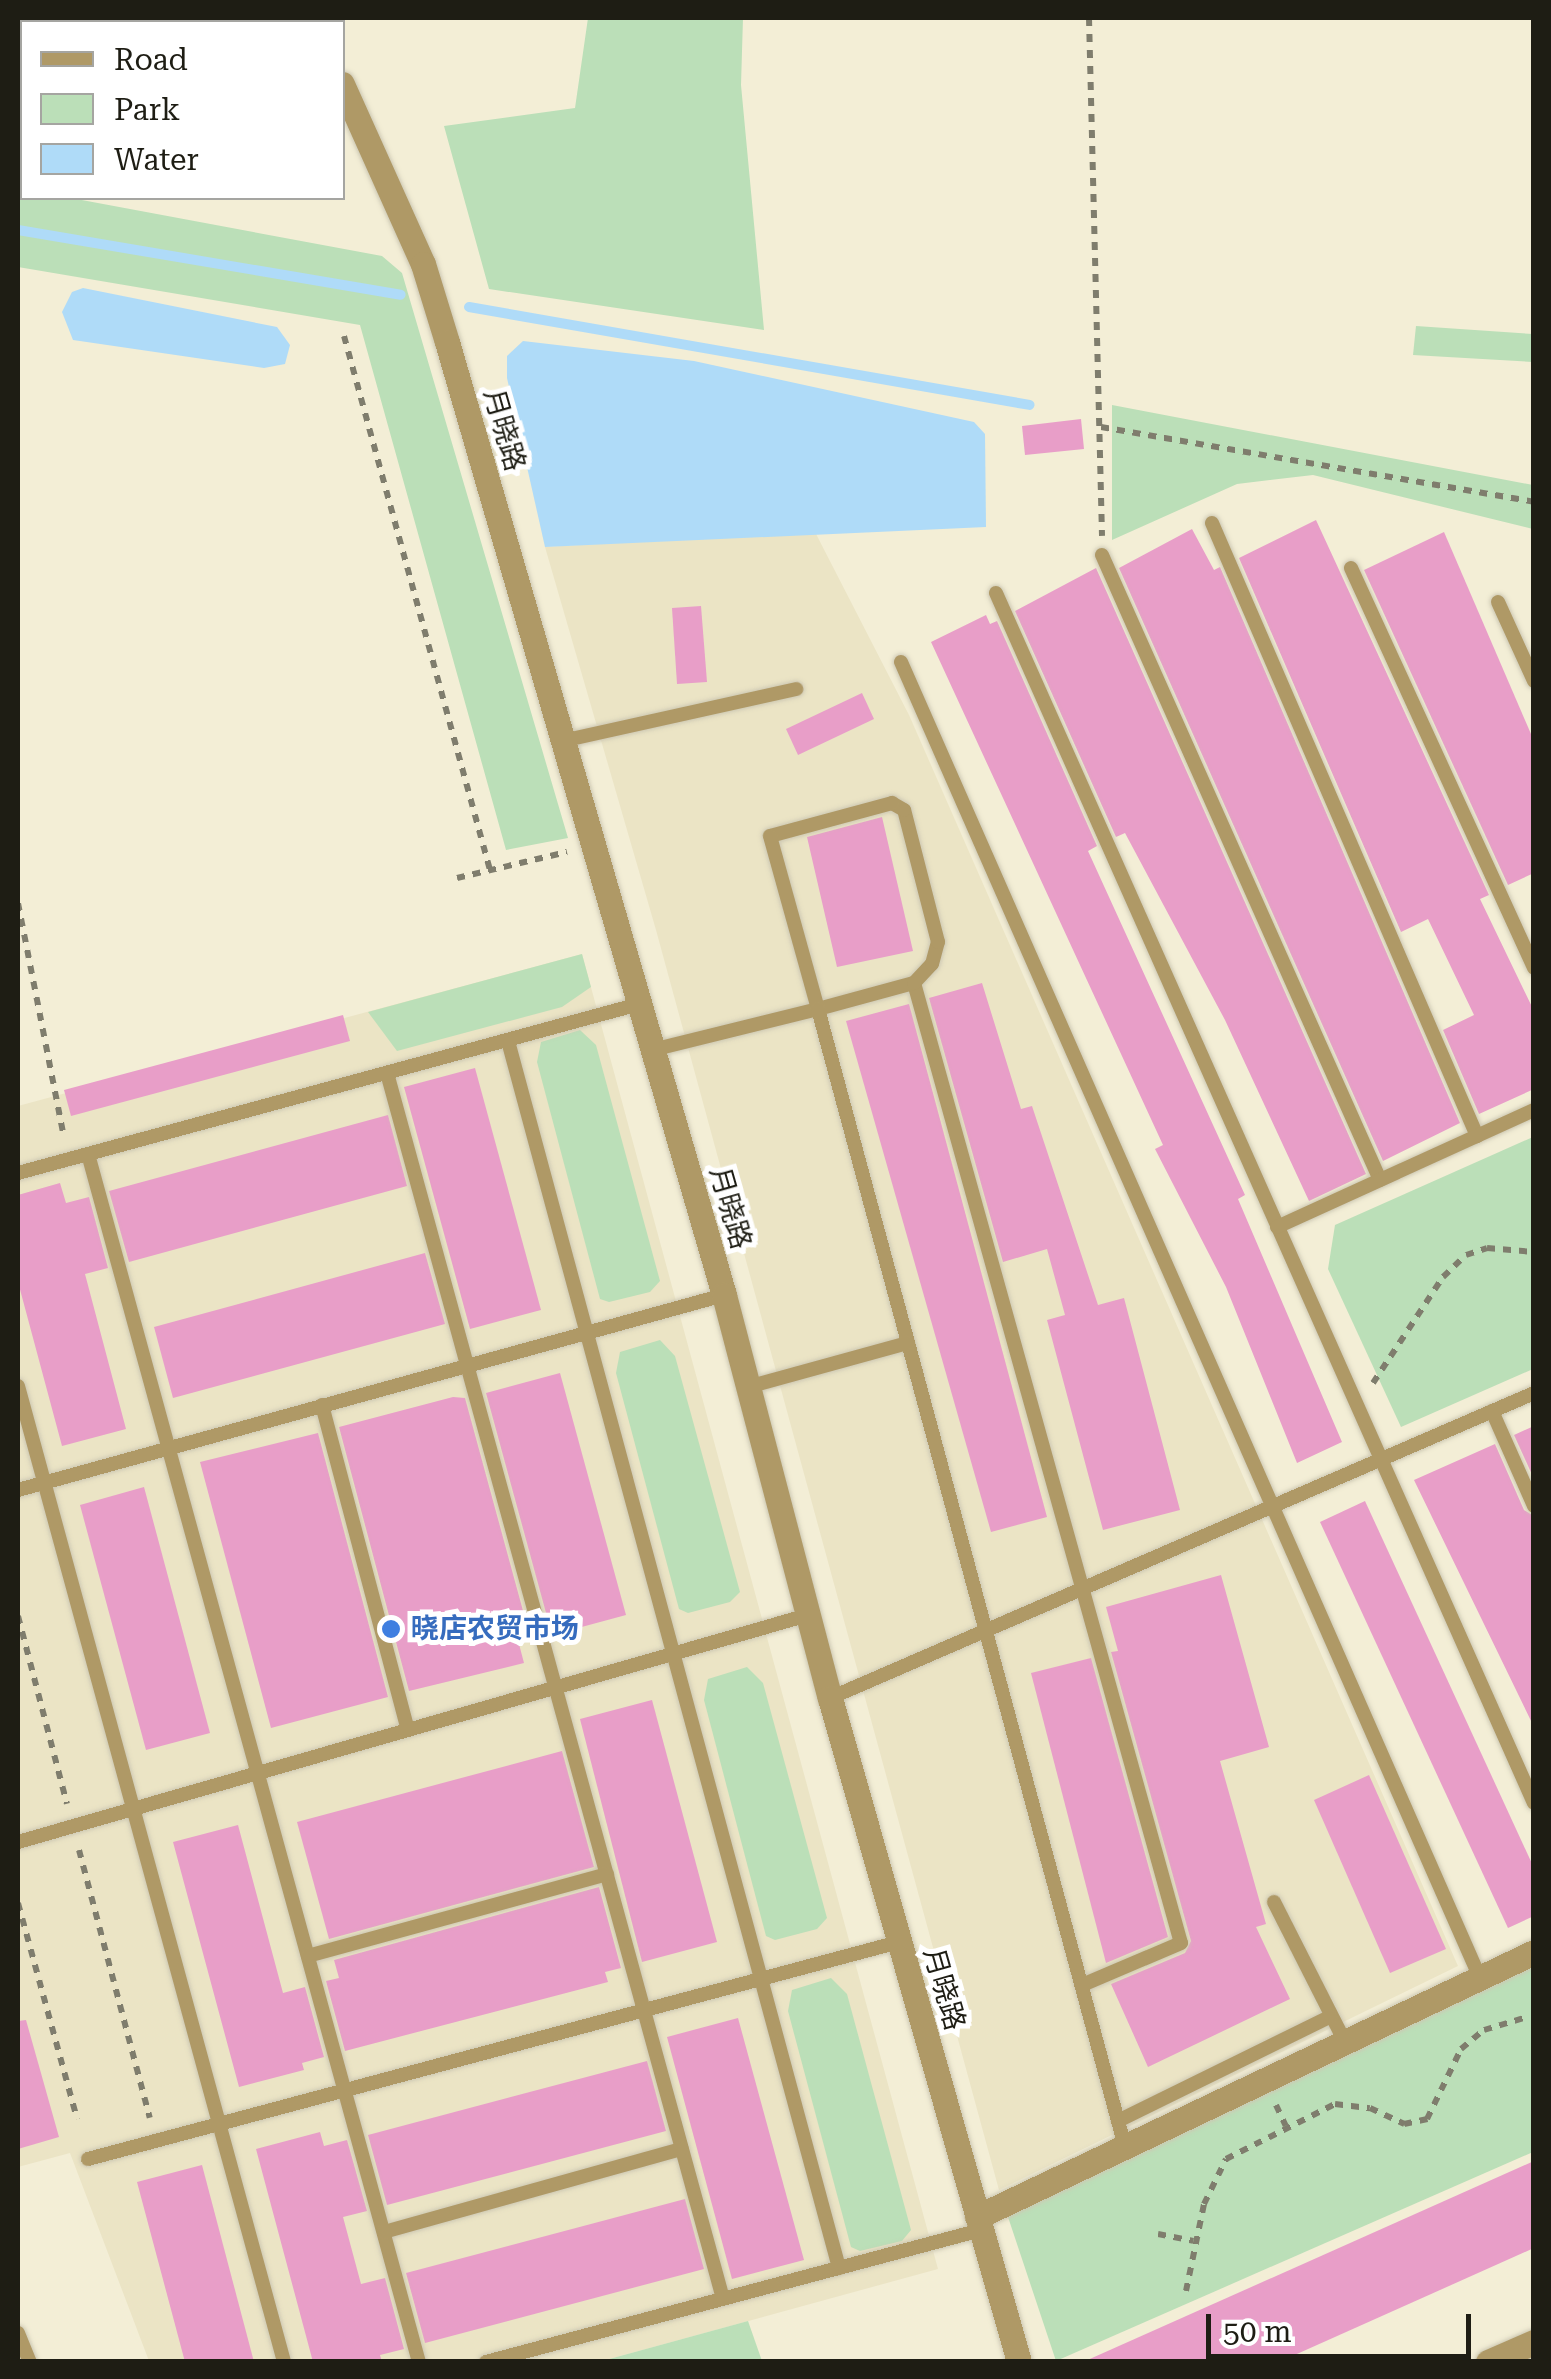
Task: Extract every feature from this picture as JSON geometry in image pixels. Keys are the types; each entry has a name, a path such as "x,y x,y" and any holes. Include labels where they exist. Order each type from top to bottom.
{"street":[{"name":"月晓路","path":"345,91 423,264 724,1295 830,1698 1018,2362"},
{"path":"979,2224 1125,2147 1534,1952"},
{"path":"1488,2362 1534,2342"}],"lane":[{"path":"1212,522 1477,1136"},
{"path":"1102,554 1380,1180"},
{"path":"1351,568 1534,968"},
{"path":"996,593 1534,1803"},
{"path":"1498,602 1534,681"},
{"path":"901,662 1480,1978"},
{"path":"562,741 796,688"},
{"path":"652,1050 818,1008 914,982 932,964 938,942 904,810 892,802 782,829 770,836 818,1008 1125,2147"},
{"path":"914,982 1180,1943 1082,1986"},
{"path":"18,1173 638,1004"},
{"path":"508,1041 838,2268"},
{"path":"387,1073 724,2299"},
{"path":"1277,1227 1534,1110"},
{"path":"88,1154 419,2362"},
{"path":"18,1490 724,1295"},
{"path":"748,1387 908,1343"},
{"path":"18,1386 284,2362"},
{"path":"830,1698 1534,1393"},
{"path":"322,1406 408,1730"},
{"path":"1492,1412 1534,1506"},
{"path":"18,1842 808,1614"},
{"path":"308,1956 607,1874"},
{"path":"1274,1902 1345,2042"},
{"path":"88,2158 899,1942"},
{"path":"1118,2121 1331,2016"},
{"path":"384,2232 682,2150"},
{"path":"486,2362 838,2268 979,2224"},
{"path":"18,2333 30,2362"}],"path":[{"path":"1090,18 1102,554"},
{"path":"344,336 490,870"},
{"path":"1101,427 1534,502"},
{"path":"457,878 592,846"},
{"path":"18,903 69,1159"},
{"path":"1362,1418 1388,1358 1454,1266 1478,1248 1534,1252"},
{"path":"18,1616 156,2140"},
{"path":"18,1902 77,2119"},
{"path":"1186,2291 1193,2241 1226,2158 1335,2104 1370,2108 1404,2124 1427,2119 1461,2048 1484,2030 1524,2018"},
{"path":"1158,2234 1193,2241"}],"shaded area":[{"path":"815,532 909,715 1458,1966 999,2190 656,930 545,547"},
{"name":"晓店农贸市场","path":"582,954 938,2269 602,2361 149,2361 70,2153 18,2167 18,1106"}],"green space":[{"path":"588,18 743,18 741,85 764,330 489,289 444,126 575,108"},
{"path":"18,187 20,200 82,200 382,256 402,273 568,838 506,850 360,325 18,267"},
{"path":"1416,326 1533,334 1533,362 1413,355"},
{"path":"1112,405 1533,485 1533,529 1313,475 1237,484 1112,540"},
{"path":"582,954 591,987 562,1007 397,1051 368,1012"},
{"path":"580,1030 596,1045 660,1281 650,1292 609,1302 600,1299 537,1062 541,1042"},
{"path":"1533,1137 1533,1369 1401,1427 1328,1269 1335,1225"},
{"path":"660,1340 675,1356 740,1592 730,1602 688,1613 679,1609 616,1373 620,1352"},
{"path":"747,1667 763,1683 827,1918 817,1929 775,1940 766,1936 704,1700 708,1679"},
{"path":"1533,1965 1533,2152 1056,2361 1007,2214"},
{"path":"831,1978 847,1994 911,2230 902,2241 860,2251 851,2247 788,2011 792,1990"},
{"path":"748,2321 762,2361 602,2361"}],"water":[{"path":"83,288 277,327 290,345 285,364 264,368 73,340 62,312 72,292"},
{"path":"523,341 694,361 974,422 985,434 986,527 545,547 507,378 507,356"}],"building":[{"path":"1081,419 1084,449 1025,455 1022,426"},
{"path":"1316,520 1489,895 1480,899 1534,1011 1534,1089 1479,1114 1443,1030 1474,1015 1428,919 1401,932 1239,558"},
{"path":"1192,529 1214,570 1220,567 1460,1123 1383,1161 1119,568"},
{"path":"1444,532 1534,741 1534,873 1508,885 1364,570"},
{"path":"1096,568 1366,1174 1309,1201 1225,1020 1125,833 1116,837 1015,611"},
{"path":"701,606 707,682 677,684 672,608"},
{"path":"986,615 990,624 997,621 1097,846 1088,851 1245,1195 1238,1199 1342,1442 1297,1463 1226,1287 1155,1149 1163,1145 931,642"},
{"path":"862,693 874,719 798,755 786,729"},
{"path":"882,817 913,951 837,967 807,837"},
{"path":"982,983 1021,1109 1032,1106 1098,1305 1124,1298 1180,1510 1103,1530 1047,1320 1065,1315 1047,1249 1003,1262 929,998"},
{"path":"909,1004 1047,1517 991,1532 846,1021"},
{"path":"343,1015 350,1041 71,1116 64,1090"},
{"path":"475,1068 541,1310 470,1329 404,1087"},
{"path":"388,1115 407,1186 129,1262 109,1191"},
{"path":"60,1183 66,1203 89,1197 108,1268 85,1274 126,1429 62,1446 18,1282 18,1195"},
{"path":"425,1253 445,1324 173,1398 154,1327"},
{"path":"560,1373 626,1615 552,1635 486,1393"},
{"path":"453,1397 465,1398 531,1640 519,1644 524,1663 409,1691 339,1427"},
{"path":"1534,1426 1534,1479 1514,1435"},
{"path":"318,1433 388,1697 271,1728 200,1462"},
{"path":"1495,1444 1524,1510 1534,1516 1534,1727 1414,1480"},
{"path":"144,1487 210,1733 146,1750 80,1505"},
{"path":"1365,1501 1534,1868 1534,1916 1508,1928 1320,1522"},
{"path":"1221,1575 1269,1747 1220,1761 1266,1924 1256,1927 1290,1999 1148,2067 1111,1984 1185,1953 1191,1941 1111,1652 1118,1651 1106,1607"},
{"path":"1091,1658 1168,1937 1106,1963 1031,1673"},
{"path":"652,1700 717,1942 642,1962 580,1719"},
{"path":"562,1751 594,1867 329,1939 297,1822"},
{"path":"1369,1775 1446,1949 1390,1973 1314,1800"},
{"path":"238,1825 283,1993 305,1987 324,2057 302,2063 304,2070 239,2087 173,1842"},
{"path":"599,1887 621,1968 605,1972 608,1982 345,2051 326,1981 339,1978 334,1960"},
{"path":"738,2018 804,2260 732,2279 667,2037"},
{"path":"26,2020 59,2137 18,2149 18,2021"},
{"path":"647,2061 666,2131 387,2205 368,2135"},
{"path":"320,2132 324,2146 347,2140 367,2211 343,2217 361,2284 385,2278 404,2349 380,2355 382,2362 313,2362 256,2149"},
{"path":"1534,2161 1534,2248 1279,2362 1083,2362"},
{"path":"202,2165 254,2362 185,2362 137,2182"},
{"path":"685,2199 704,2269 425,2343 406,2273"}],"waterway":[{"path":"18,230 401,295"},
{"path":"469,307 1030,405"}],"place":[{"name":"晓店农贸市场","path":"391,1629"}]}
